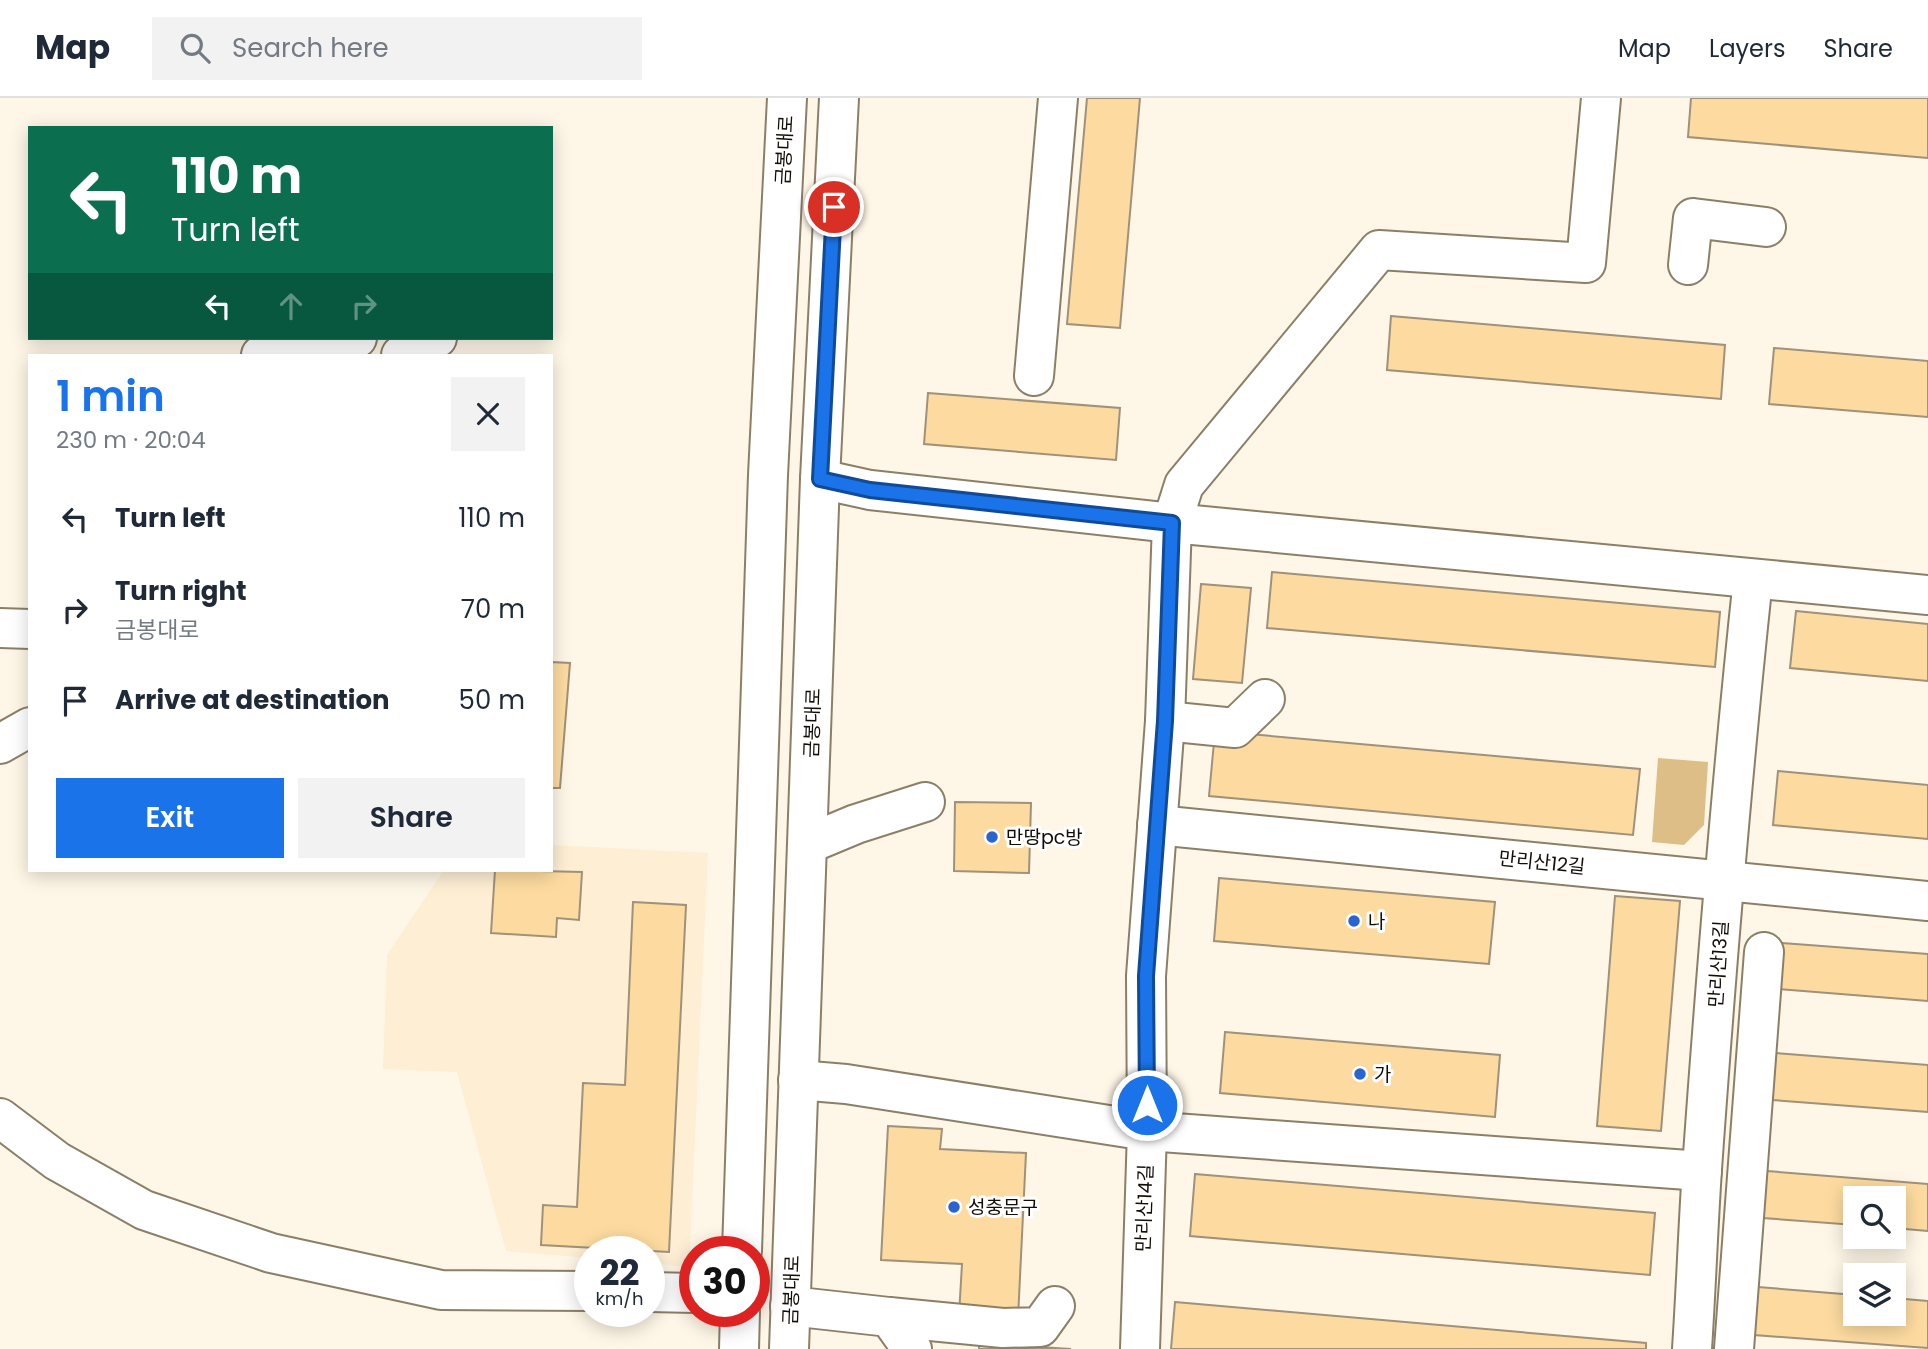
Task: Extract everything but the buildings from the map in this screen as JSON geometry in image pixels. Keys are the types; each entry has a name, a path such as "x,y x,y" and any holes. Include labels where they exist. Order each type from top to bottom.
{"street":[{"name":"금봉대로","path":"743,1236 768,475 786,98"},
{"name":"금봉대로","path":"789,1349 820,479 839,98"},
{"path":"1034,376 1058,98"},
{"name":"만리산14길","path":"1140,1349 1147,1131 1146,976 1165,721 1172,523 1184,485 1379,250 1586,263 1601,98"},
{"path":"1688,265 1693,218 1766,227"},
{"path":"267,354 346,340"},
{"path":"403,354 433,340"},
{"path":"820,479 870,490 1172,523 1928,596"},
{"name":"만리산13길","path":"1692,1349 1702,1171 1724,881 1753,579"},
{"path":"0,628 28,629"},
{"path":"1165,721 1235,727 1265,699"},
{"path":"0,744 28,728"},
{"path":"808,844 856,824 925,803"},
{"name":"만리산12길","path":"1157,825 1928,901"},
{"path":"1734,1349 1764,952"},
{"path":"799,1080 846,1084 1147,1131 1702,1171"},
{"path":"0,1118 57,1161 144,1210 271,1253 441,1290 574,1292"},
{"path":"790,1306 1003,1328 1040,1327 1055,1306"},
{"path":"889,1317 912,1349"},
{"path":"739,1349 740,1327"}],"shaded area":[{"path":"1658,758 1708,762 1704,825 1684,845 1652,842"},
{"path":"553,845 708,853 690,1236 679,1236 679,1266 665,1265 665,1236 574,1236 574,1257 506,1251 457,1072 383,1069 387,955 443,872 553,872"}],"place":[{"name":"만땅pc방","path":"992,837"},
{"name":"나","path":"1354,921"},
{"name":"가","path":"1360,1074"},
{"name":"성충문구","path":"954,1207"}],"route":[{"path":"834,207 820,479 870,490 1172,523 1165,721 1146,976 1147,1105"}]}
